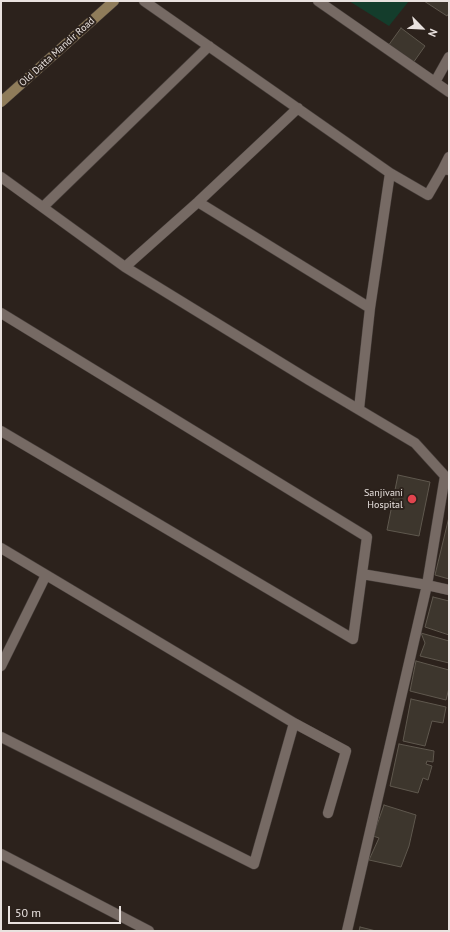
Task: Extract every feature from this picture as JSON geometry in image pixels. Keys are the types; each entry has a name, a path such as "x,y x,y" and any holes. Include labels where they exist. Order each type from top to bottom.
{"street":[{"name":"Old Datta Mandir Road","path":"1,102 114,1"},
{"path":"144,1 390,172 428,195 446,169 449,157"},
{"path":"318,1 449,92"},
{"path":"43,207 209,46"},
{"path":"435,82 449,57"},
{"path":"125,267 198,202 298,108"},
{"path":"358,409 370,308 390,172"},
{"path":"1,177 125,267 415,443 447,477 427,585 347,931"},
{"path":"198,202 370,308"},
{"path":"1,313 367,537 353,639 1,431"},
{"path":"1,548 294,723 346,751 328,813"},
{"path":"362,574 449,590"},
{"path":"1,666 46,575"},
{"path":"1,737 254,864 294,723"},
{"path":"1,854 145,930"}],"green space":[{"path":"349,1 409,1 389,26"}],"building":[{"path":"424,1 449,1 449,13 447,16"},
{"path":"401,28 425,46 413,63 388,46"},
{"path":"398,475 430,482 419,536 387,530"},
{"path":"449,517 449,579 435,575"},
{"path":"433,597 449,601 449,635 425,627"},
{"path":"421,633 449,641 449,663 420,656 425,643"},
{"path":"416,661 449,670 449,688 446,700 410,691"},
{"path":"411,699 446,707 443,723 432,721 425,746 403,741"},
{"path":"399,744 434,751 433,762 427,761 426,764 432,766 428,780 423,778 418,793 390,786"},
{"path":"384,805 416,815 409,846 401,867 369,860 379,838 373,836"},
{"path":"360,927 376,931 359,931"}],"place":[{"name":"Sanjivani Hospital","path":"412,499"}]}
